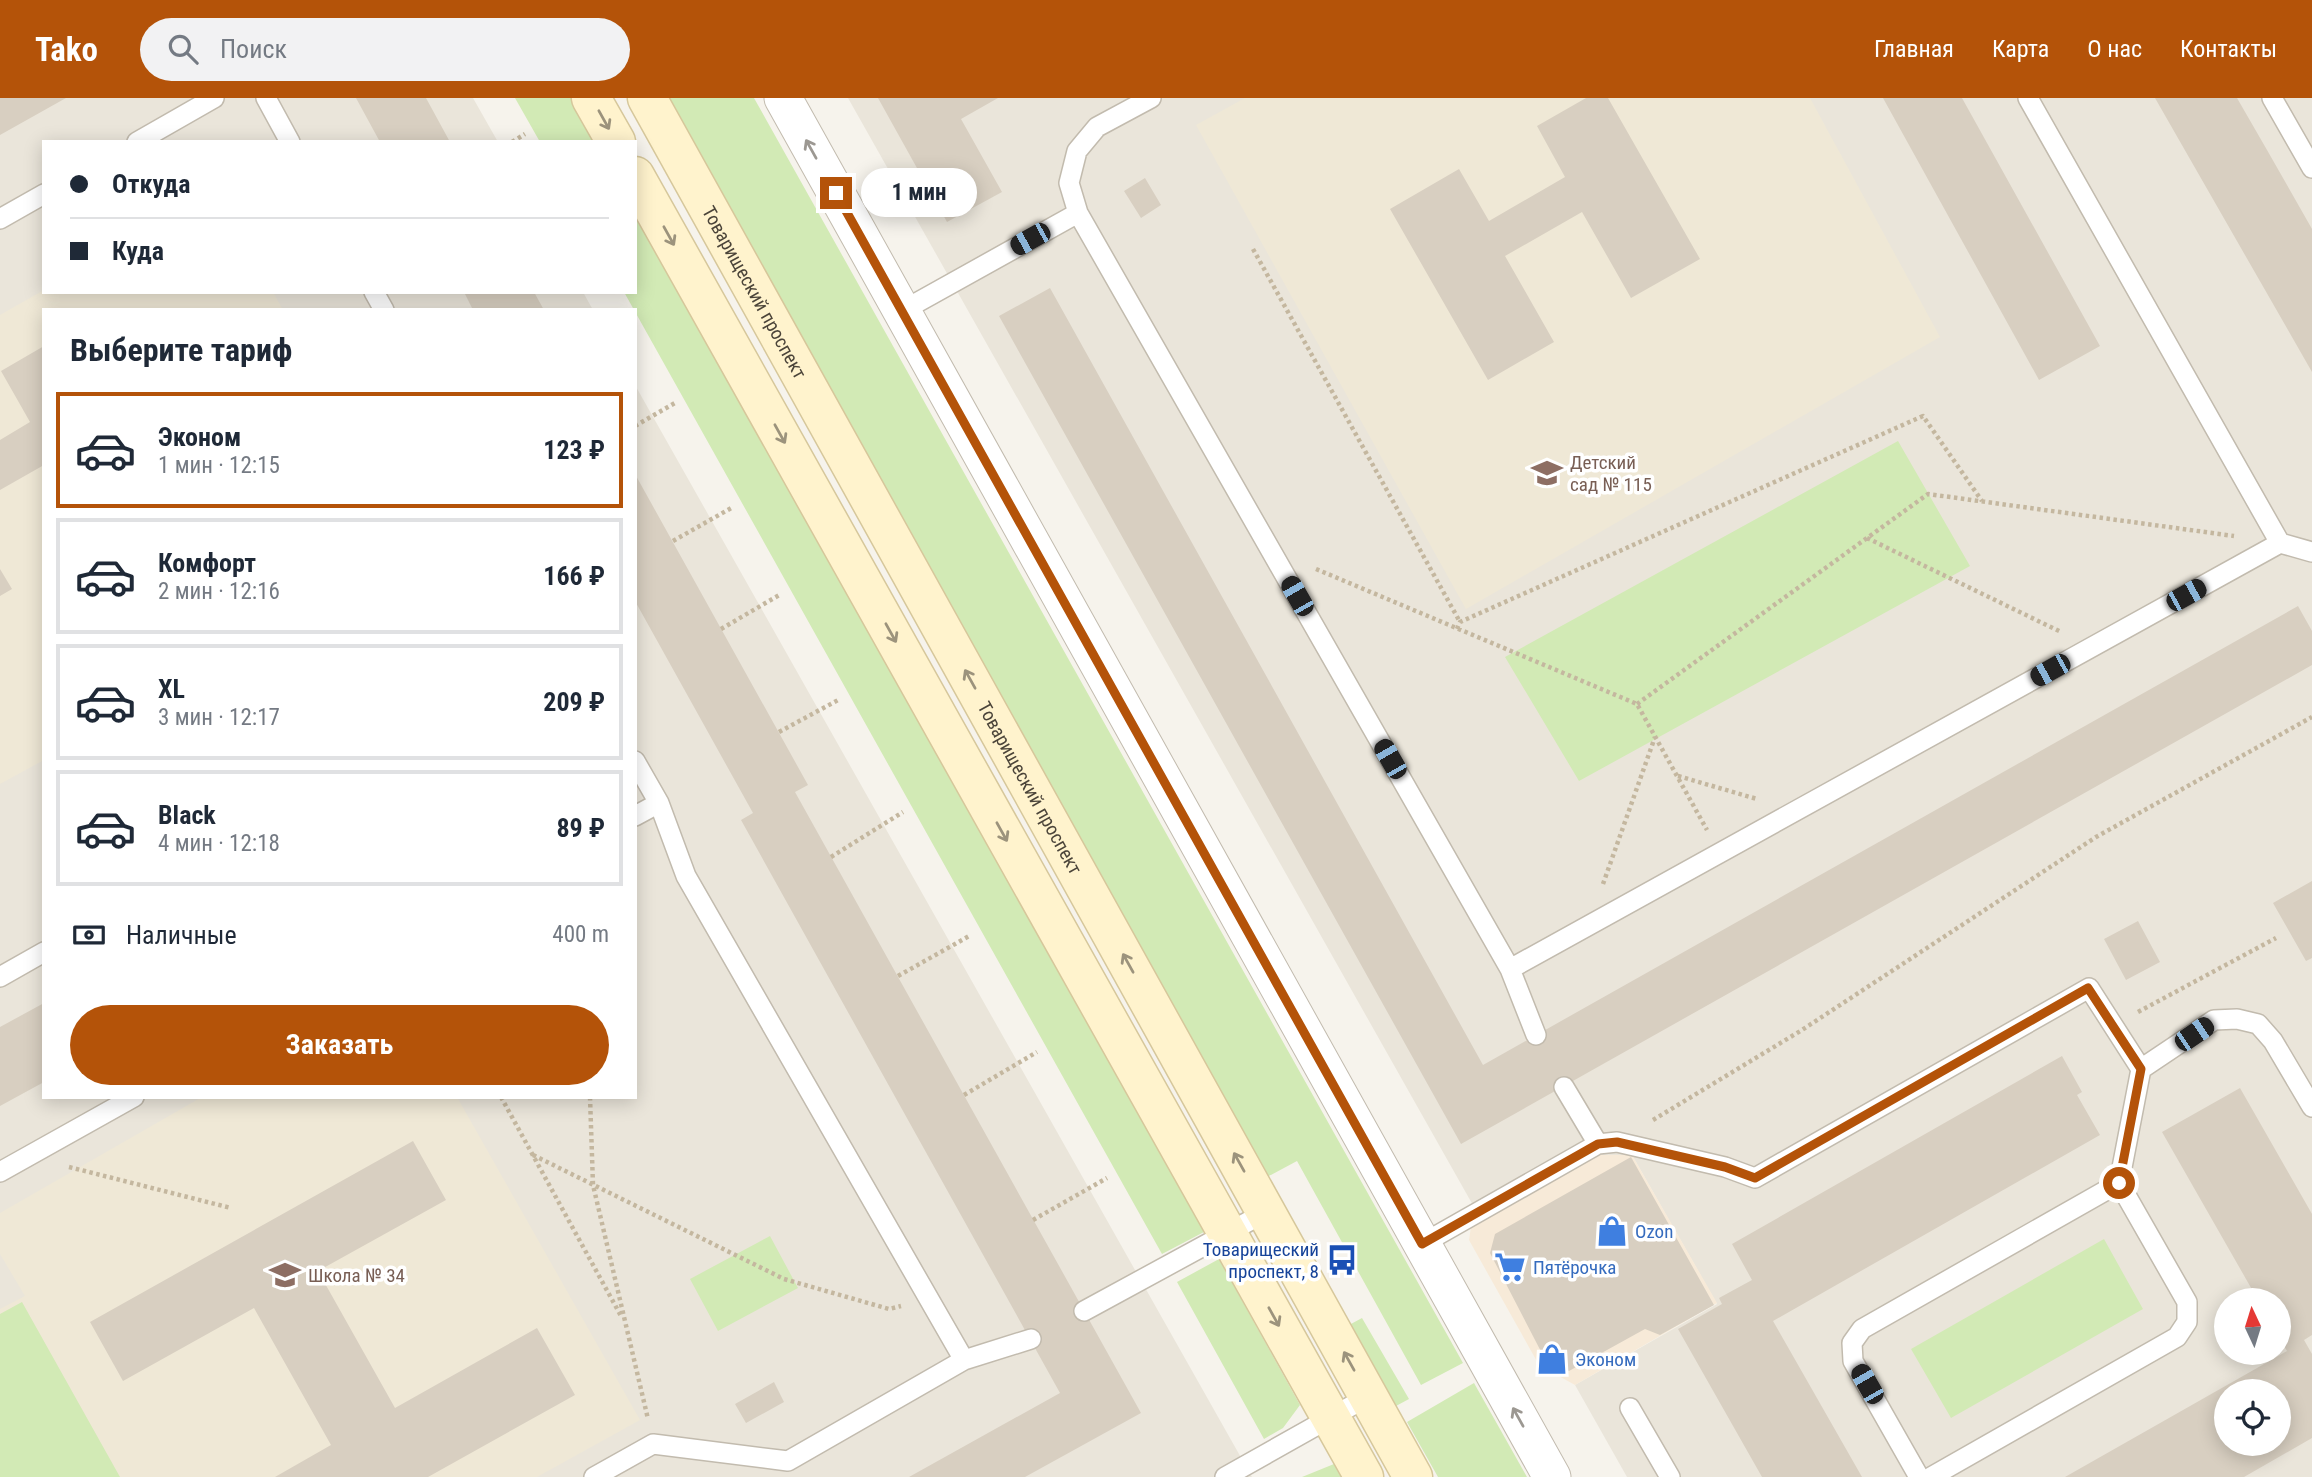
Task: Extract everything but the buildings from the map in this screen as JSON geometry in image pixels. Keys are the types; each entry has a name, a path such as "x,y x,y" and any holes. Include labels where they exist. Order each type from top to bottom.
{"street":[{"path":"592,98 615,140"},
{"name":"Товарищеский проспект","path":"647,98 1413,1477"},
{"path":"783,98 1552,1477"},
{"path":"637,180 1364,1477"}],"lane":[{"path":"140,140 214,98"},
{"path":"266,98 289,140"},
{"path":"1151,98 1097,127 1077,152 1069,183 1078,213 1510,969 1536,1035"},
{"path":"2028,98 2280,543"},
{"path":"2272,98 2312,168"},
{"path":"0,219 42,195"},
{"path":"902,312 1078,213"},
{"path":"1510,969 2280,543 2312,552"},
{"path":"637,764 659,803 686,876 964,1360"},
{"path":"637,815 659,803"},
{"path":"0,977 42,953"},
{"path":"1422,1244 1607,1143 1725,1167 1755,1178 2088,988 2141,1069 2119,1183 2187,1302 2187,1322 2177,1337 1931,1477"},
{"path":"2141,1069 2214,1020 2236,1019 2258,1024 2273,1041 2312,1107"},
{"path":"1564,1087 1607,1143"},
{"path":"0,1172 130,1099"},
{"path":"1919,1477 1853,1361 1852,1343 1862,1329 2119,1183"},
{"path":"1084,1311 1266,1212"},
{"path":"594,1477 653,1444 788,1461 964,1360 1031,1339"},
{"path":"1225,1477 1368,1396"},
{"path":"1630,1408 1670,1477"}],"path":[{"path":"515,140 525,134"},
{"path":"1253,249 1460,622"},
{"path":"637,425 675,403"},
{"path":"1457,629 1460,622 1923,416 1982,501"},
{"path":"1637,704 1928,494 2280,543"},
{"path":"673,541 733,507"},
{"path":"1867,538 2092,647"},
{"path":"1270,550 1637,704 1720,853"},
{"path":"722,629 781,594"},
{"path":"779,732 840,699"},
{"path":"1607,1143 1802,1030 2096,837 2312,717"},
{"path":"1589,925 1655,737"},
{"path":"1677,776 1796,811"},
{"path":"831,857 903,812"},
{"path":"898,976 971,935"},
{"path":"2113,1026 2276,938"},
{"path":"964,1095 1037,1052"},
{"path":"502,1099 625,1323"},
{"path":"590,1099 593,1185 653,1444"},
{"path":"533,1155 784,1279 890,1309 929,1298"},
{"path":"28,1157 231,1208"},
{"path":"1033,1220 1107,1178"}],"shaded area":[{"path":"0,98 473,98 497,140 42,140 42,294 584,294 592,308 42,308 42,1099 637,1099 637,389 1252,1477 0,1477"},
{"path":"848,98 2312,98 2312,1477 1627,1477 1575,1385 1717,1304 1632,1155 1602,1155 1474,1207"},
{"name":"Детский сад № 115","path":"1245,98 1810,98 1940,337 1466,609 1196,125"},
{"path":"42,291 42,294 274,294 282,308 42,308 42,761 0,784 0,315"},
{"name":"Школа № 34","path":"199,1099 458,1099 640,1420 537,1477 0,1477 0,1309 25,1296 0,1254 0,1213"},
{"path":"1581,1145 1602,1155 1632,1155 1717,1303 1575,1385 1539,1365 1469,1240 1474,1207"}],"green space":[{"path":"515,98 571,98 595,140 539,140"},
{"path":"663,98 754,98 1463,1363 1421,1385 1297,1161 1267,1177"},
{"path":"637,217 1204,1232 1162,1254 637,315 637,308 633,308 625,294 637,294"},
{"path":"1898,441 1970,566 1579,781 1505,657"},
{"path":"770,1236 798,1288 718,1331 690,1279"},
{"path":"2104,1239 2143,1309 1951,1418 1911,1349"},
{"path":"1219,1259 1300,1405 1283,1428 1264,1439 1177,1282"},
{"path":"22,1302 120,1477 0,1477 0,1314"},
{"path":"1362,1318 1409,1399 1396,1406 1349,1325"},
{"path":"1474,1383 1527,1477 1438,1477 1407,1422"},
{"path":"1334,1464 1341,1477 1302,1477"}],"place":[{"name":"Детский сад № 115","path":"1547,473"},
{"name":"Ozon","path":"1612,1231"},
{"name":"Товарищеский проспект, 8","path":"1342,1260"},
{"name":"Пятёрочка","path":"1510,1267"},
{"name":"Школа № 34","path":"285,1275"},
{"name":"Эконом","path":"1552,1359"}],"route":[{"path":"836,193 1422,1244 1598,1144 1617,1142 1725,1167 1755,1178 2088,988 2141,1069 2119,1183"}]}
